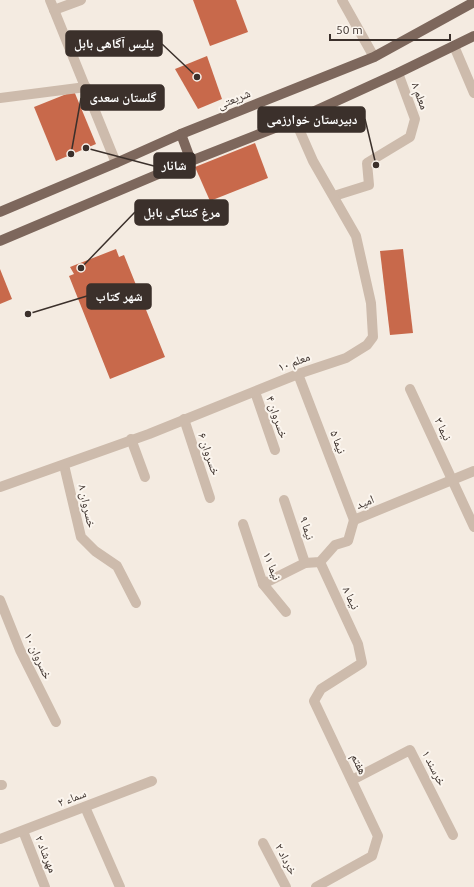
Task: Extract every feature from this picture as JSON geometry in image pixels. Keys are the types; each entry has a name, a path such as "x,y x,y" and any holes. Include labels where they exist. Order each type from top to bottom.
{"main road":[{"name":"شریعتی","path":"0,212 181,134 374,57 474,2"},
{"path":"0,241 191,161 295,120 398,73 474,36"},
{"path":"181,134 191,161"}],"street":[{"path":"50,0 116,163"},
{"path":"54,10 81,0"},
{"path":"342,0 374,57"},
{"path":"454,46 474,93"},
{"name":"معلم ۸","path":"334,196 369,185 366,163 410,137 415,118 398,73"},
{"path":"0,98 86,87"},
{"name":"معلم ۱۰","path":"0,487 64,465 131,439 149,434 298,374 346,358 367,345 373,337 371,303 356,236 313,161 295,120"},
{"name":"نیما ۵","path":"298,374 354,520"},
{"name":"نیما ۳","path":"410,389 474,527"},
{"name":"خسروان ۴","path":"255,392 275,450"},
{"name":"خسروان ۶","path":"184,419 210,498"},
{"path":"131,439 145,477"},
{"name":"خسروان ۸","path":"64,465 81,537 95,551 117,566 136,603"},
{"name":"امید","path":"320,562 335,545 348,541 354,520 474,470"},
{"name":"نیما ۹","path":"284,500 305,564"},
{"name":"نیما ۱۱","path":"243,524 263,584 286,612"},
{"path":"263,584 305,564 320,562"},
{"name":"نیما ۸","path":"320,562 358,644"},
{"name":"خسروان ۱۰","path":"0,600 20,650 56,722"},
{"name":"هفتم","path":"316,887 372,856 378,836 314,701 321,689 362,663 358,644"},
{"name":"خرسند ۱","path":"352,780 410,750 453,835"},
{"name":"سماء ۲","path":"0,839 152,781"},
{"path":"85,807 120,887"},
{"name":"مهرشاد ۲","path":"23,831 45,887"},
{"name":"خرداد ۲","path":"263,843 286,887"}],"building":[{"path":"193,0 236,0 248,32 210,46"},
{"path":"207,56 222,99 198,109 175,69"},
{"path":"74,91 96,144 56,161 34,107"},
{"path":"255,143 268,178 210,201 195,167"},
{"path":"116,249 119,257 124,255 165,357 110,379 69,276 74,274 70,267"},
{"path":"403,249 413,333 390,335 380,251"},
{"path":"0,269 12,299 0,304"}],"place":[{"name":"پلیس آگاهی بابل","path":"197,77"},
{"name":"شانار","path":"86,148"},
{"name":"گلستان سعدی","path":"71,154"},
{"name":"دبیرستان خوارزمی","path":"376,165"},
{"name":"مرغ کنتاکی بابل","path":"81,268"},
{"name":"شهر کتاب","path":"28,314"}]}
